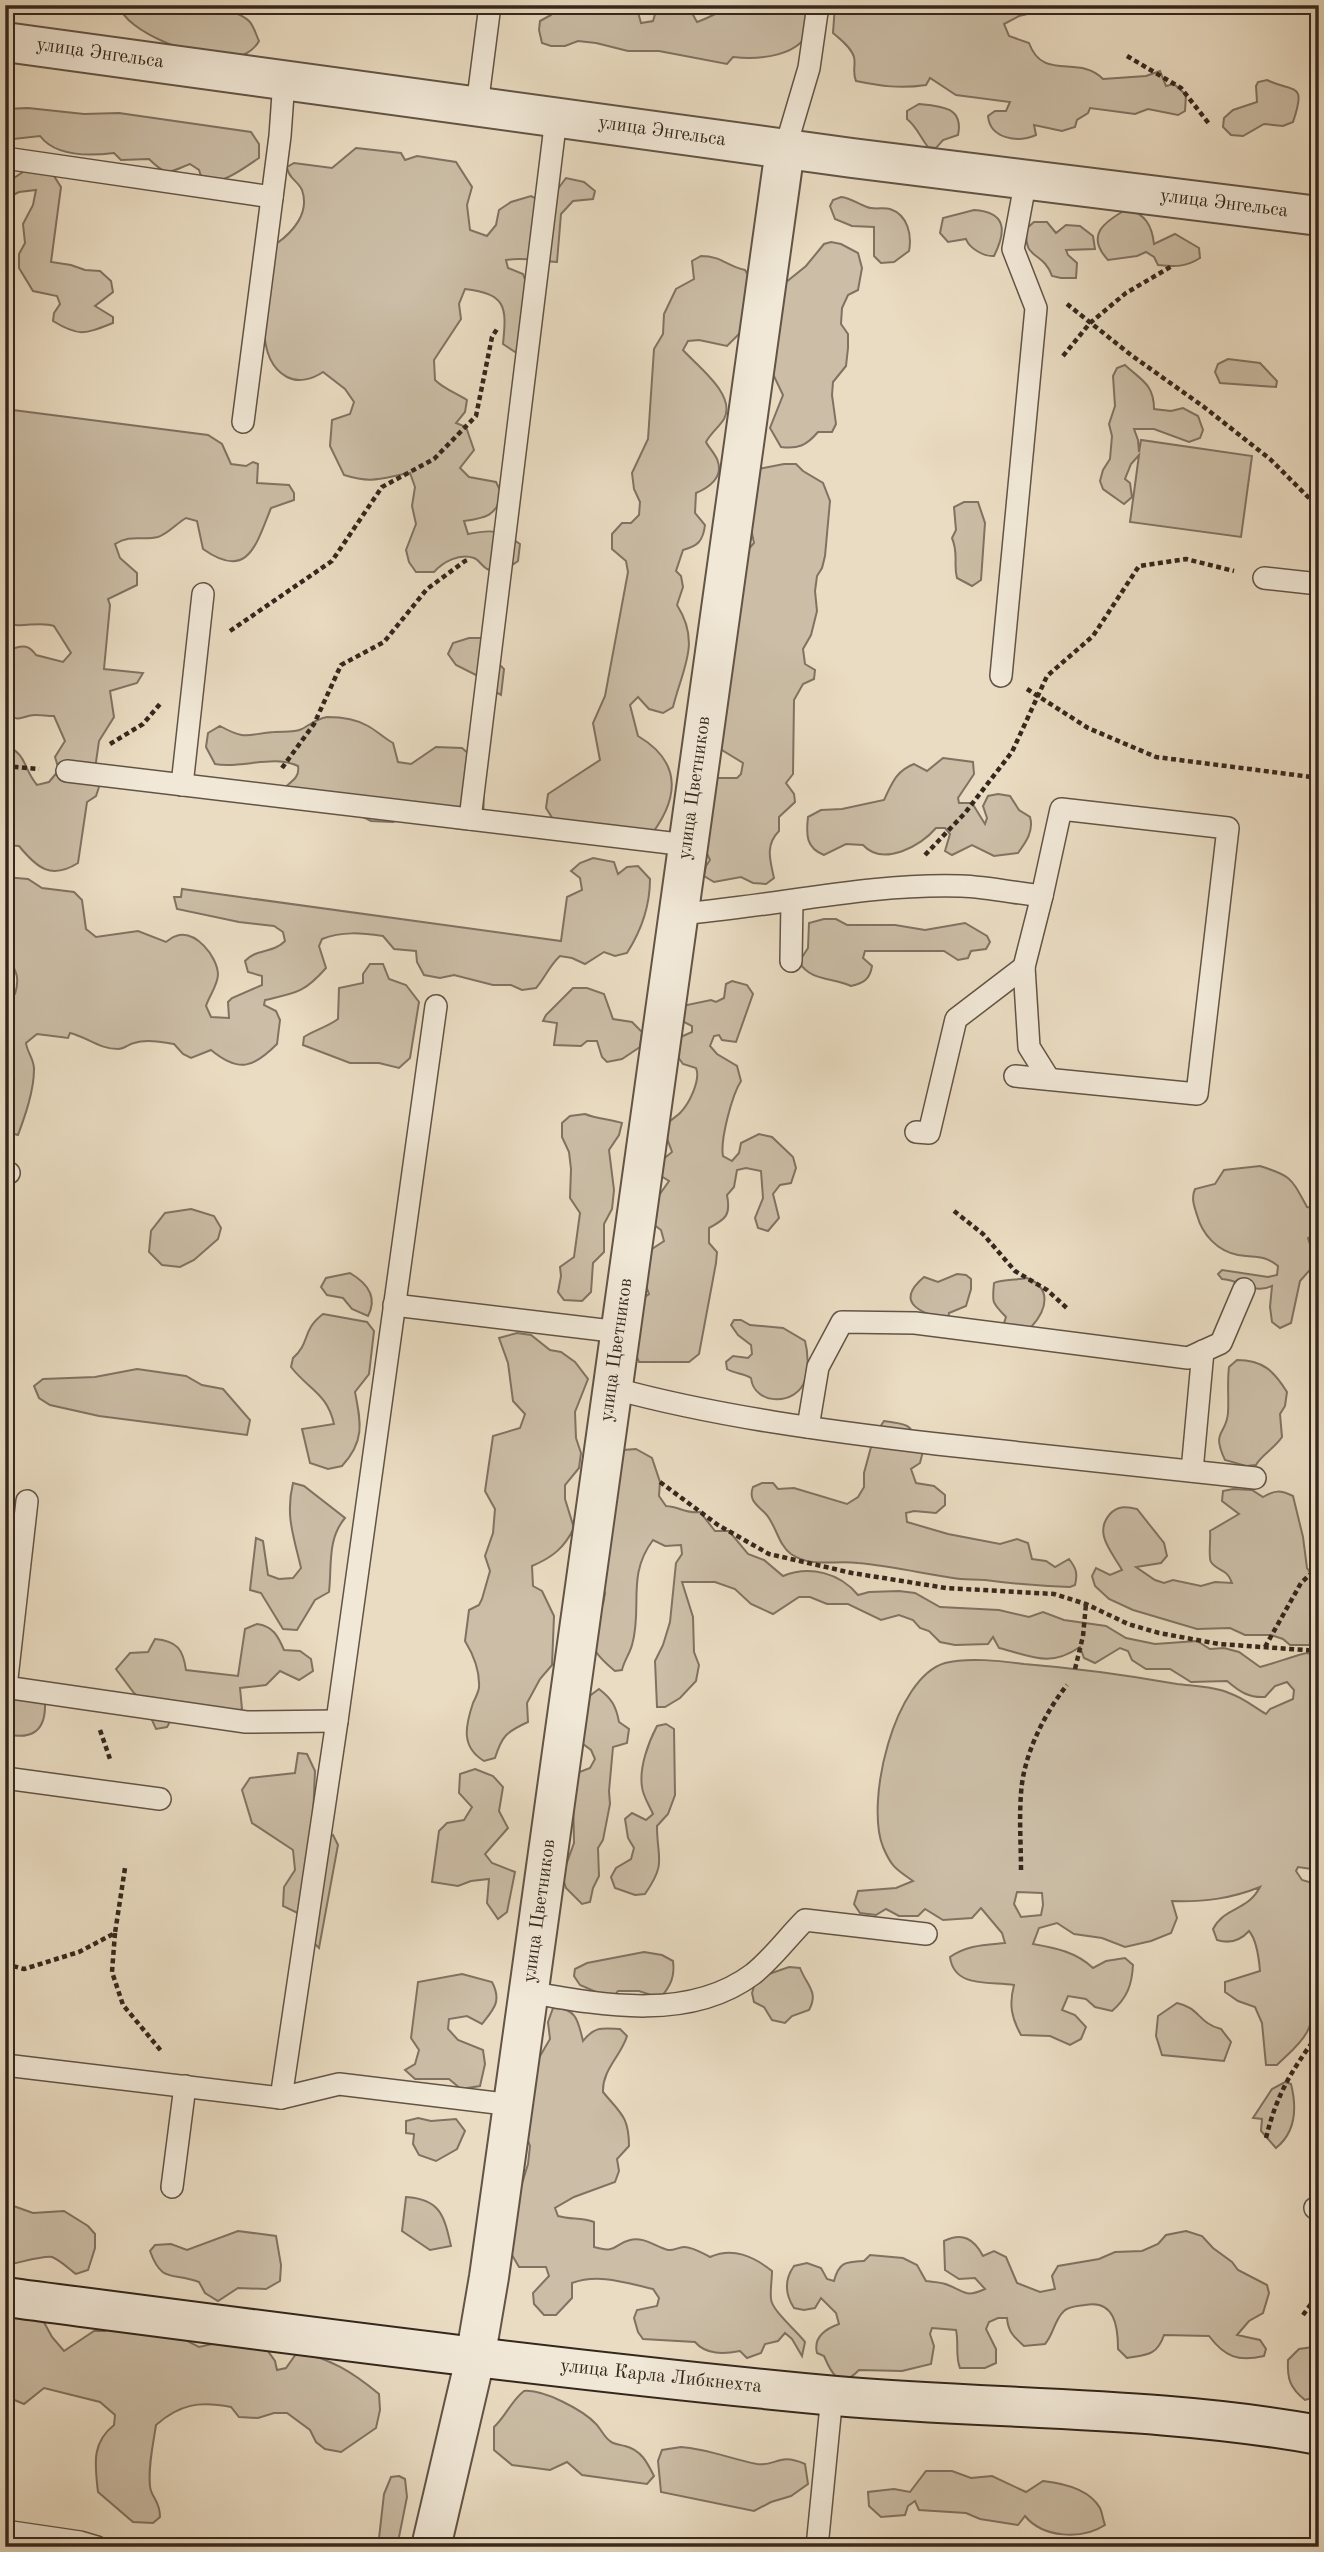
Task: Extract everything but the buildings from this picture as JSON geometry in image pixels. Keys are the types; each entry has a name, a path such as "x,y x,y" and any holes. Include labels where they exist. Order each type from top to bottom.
{"street":[{"name":"улица Энгельса","path":"5,41 785,149 1319,216"},
{"name":"улица Цветников","path":"431,2547 475,2359 489,2277 785,149"},
{"name":"улица Карла Либкнехта","path":"5,2297 475,2359 832,2395 1116,2411 1319,2435"}],"lane":[{"path":"478,106 490,5"},
{"path":"785,149 809,68 818,5"},
{"path":"243,422 284,80"},
{"path":"470,819 556,118"},
{"path":"5,158 272,197"},
{"path":"1001,676 1036,308 1013,249 1026,179"},
{"path":"1264,578 1319,584"},
{"path":"182,785 203,594"},
{"path":"67,771 687,845"},
{"path":"1015,1076 1197,1094 1228,828 1061,809 1024,967 1029,1047 1049,1079"},
{"path":"677,914 737,909 855,891 894,889 962,886 1042,896"},
{"path":"792,901 792,961"},
{"path":"916,1132 929,1133 956,1018 1024,967"},
{"path":"281,2098 337,1721 436,1006"},
{"path":"808,1427 818,1367 842,1322 915,1323 1188,1358 1221,1343 1244,1289"},
{"path":"394,1305 620,1332"},
{"path":"1192,1471 1203,1351"},
{"path":"612,1388 670,1404 808,1427 1255,1478"},
{"path":"27,1501 6,1687 246,1722 337,1721"},
{"path":"5,1778 160,1799"},
{"path":"528,1992 589,2003 681,2005 719,1992 752,1974 806,1920 926,1934"},
{"path":"5,2066 281,2098 339,2084 513,2105"},
{"path":"173,2187 185,2086"},
{"path":"817,2547 832,2395"},
{"path":"5,2531 97,2547"}],"path":[{"path":"1127,56 1181,88 1210,125"},
{"path":"1028,387 1072,347 1090,323 1126,293 1172,267"},
{"path":"1058,297 1270,459 1319,508"},
{"path":"67,771 143,724 180,679 197,651 261,611 332,561 382,487 434,459 476,416 492,337 499,327"},
{"path":"262,794 314,724 341,665 384,642 427,589 465,561 503,548"},
{"path":"894,889 965,813 1012,752 1047,676 1093,636 1139,566 1186,559 1264,578"},
{"path":"1001,676 1038,695 1087,728 1156,757 1319,778"},
{"path":"954,1211 983,1234 1015,1271 1047,1290 1112,1348"},
{"path":"660,1482 718,1525 769,1554 852,1573 946,1588 1054,1594 1159,1633 1219,1644 1319,1651"},
{"path":"1265,1647 1301,1583 1319,1566"},
{"path":"1075,1669 1083,1636 1086,1604"},
{"path":"1021,1870 1021,1791 1029,1757 1053,1703 1067,1685"},
{"path":"74,1697 100,1728 118,1793"},
{"path":"125,1868 112,1972 123,2005 159,2048 185,2086"},
{"path":"5,1964 24,1969 79,1952 115,1933"},
{"path":"1266,2138 1273,2108 1285,2082 1319,2033"},
{"path":"1303,2315 1319,2293"}],"shaded area":[{"path":"119,5 188,5 224,10 239,14 249,21 259,41 246,54 236,58 200,55 166,43 134,25"},
{"path":"554,5 636,5 641,23 653,21 656,11 665,6 692,13 697,22 732,8 739,7 756,12 775,5 807,5 810,27 798,45 789,50 766,57 733,57 727,64 659,51 628,51 596,43 578,41 565,46 551,46 542,43 540,21 551,15"},
{"path":"835,5 1054,5 1052,8 1019,16 1004,24 1009,36 1029,43 1035,55 1043,62 1083,68 1103,79 1146,76 1160,71 1166,86 1174,84 1186,95 1185,111 1178,115 1148,109 1135,114 1090,108 1088,113 1077,120 1075,127 1062,131 1034,125 1036,135 1021,139 1006,137 994,130 988,116 995,111 1006,111 1010,102 956,95 930,78 926,85 908,87 856,81 853,53 833,33"},
{"path":"1267,80 1291,88 1298,94 1293,122 1283,126 1264,124 1243,136 1231,135 1223,127 1224,118 1233,110 1257,102 1256,86 1258,82"},
{"path":"919,104 943,107 954,113 958,119 958,135 943,140 936,148 928,147 907,119 907,111"},
{"path":"28,108 84,114 119,113 251,132 259,144 259,158 226,178 203,183 199,170 190,164 169,172 160,169 149,159 121,160 114,153 74,154 55,148 40,136 5,140 5,109"},
{"path":"356,148 401,153 405,160 417,156 456,162 472,187 467,205 470,230 487,236 496,225 499,210 511,202 531,196 539,200 557,190 566,178 584,182 595,191 593,199 573,201 561,214 557,262 506,260 508,268 523,274 530,293 528,347 515,352 503,344 505,320 501,304 489,294 465,289 459,304 461,319 434,360 435,380 467,400 465,412 456,423 466,427 474,450 460,468 469,477 496,482 502,494 497,507 489,515 464,521 468,534 496,532 520,544 518,561 504,569 491,570 474,558 463,557 447,562 434,572 416,572 409,562 406,550 416,524 412,506 415,487 410,473 370,480 344,475 330,446 332,420 350,414 354,402 345,389 323,372 305,379 287,377 275,367 268,352 264,335 264,315 276,244 294,228 304,206 302,190 289,174 287,167 294,163 332,168"},
{"path":"36,163 52,173 61,187 51,262 100,271 111,281 113,292 95,306 113,317 113,323 95,330 76,332 53,321 54,313 60,304 57,296 33,291 19,268 19,254 25,243 23,224 33,205 36,190 19,192 7,198 5,212 5,178 14,178"},
{"path":"841,197 870,208 887,208 896,212 907,226 909,251 894,262 881,263 874,256 874,227 852,226 835,219 830,206 833,200"},
{"path":"1127,209 1147,221 1154,244 1175,234 1199,248 1200,258 1175,266 1158,265 1154,257 1146,252 1108,260 1098,243 1100,230"},
{"path":"974,210 992,214 1001,224 1001,238 994,256 977,251 966,239 948,242 940,233 943,218"},
{"path":"1034,222 1047,222 1056,233 1066,225 1080,226 1093,236 1095,249 1066,250 1077,263 1076,278 1052,276 1044,262 1030,251 1026,238 1027,228"},
{"path":"831,242 858,253 862,268 858,290 848,295 842,308 841,324 848,334 848,348 846,366 833,382 836,424 832,432 818,432 801,446 781,447 770,428 783,395 772,372 780,287 806,266 824,244"},
{"path":"701,256 745,270 751,280 742,331 727,346 699,340 688,341 683,350 714,381 725,400 727,410 724,419 706,442 717,460 718,473 710,485 696,493 695,513 705,525 703,535 696,545 683,550 676,571 681,576 683,587 677,605 688,631 689,643 673,707 663,713 649,709 638,697 630,705 638,736 664,759 672,784 665,812 647,840 553,819 546,808 548,794 600,760 593,723 605,696 628,572 626,561 612,549 612,534 622,523 631,523 639,515 640,502 634,489 632,473 648,439 654,349 663,334 664,314 676,289 694,279 692,261"},
{"path":"1228,359 1260,363 1277,381 1276,387 1220,383 1215,372 1218,364"},
{"path":"1125,365 1149,388 1154,409 1171,411 1183,408 1198,416 1203,430 1200,438 1189,442 1154,429 1134,429 1139,452 1141,440 1252,456 1241,537 1130,522 1139,455 1131,464 1125,479 1130,483 1132,497 1124,504 1103,489 1100,481 1110,459 1112,436 1109,424 1115,406 1113,376 1117,368"},
{"path":"5,409 208,435 222,444 231,464 258,464 257,483 289,485 294,493 294,500 271,508 255,546 240,560 218,558 203,549 197,521 186,518 158,537 131,538 115,544 120,558 137,573 137,585 108,599 110,605 104,669 143,673 137,683 110,691 114,717 99,741 96,762 90,774 99,787 96,796 87,802 78,863 60,871 38,866 19,846 5,845 5,744 22,758 37,785 49,782 59,770 55,757 65,741 54,716 31,715 18,718 6,713 5,650 26,647 36,655 63,662 71,653 54,626 5,622"},
{"path":"796,464 823,483 830,501 825,556 817,576 815,591 817,611 811,635 803,649 805,664 815,670 814,679 803,684 794,700 793,774 786,783 794,794 795,802 779,817 779,831 770,847 774,878 766,884 753,883 741,877 714,882 704,876 710,860 703,845 709,783 718,778 737,778 741,774 743,763 717,747 747,551 754,543 751,529 753,470"},
{"path":"964,502 978,502 985,523 981,580 972,586 957,578 952,538 956,530 954,507"},
{"path":"469,638 481,638 490,655 504,669 501,695 486,687 480,677 456,665 448,654 453,643"},
{"path":"327,717 353,720 371,728 393,743 398,762 411,764 436,747 462,748 475,761 480,771 484,806 479,827 454,828 432,814 393,822 371,821 349,810 284,788 297,776 298,766 278,761 215,764 206,747 208,733 220,726 236,734 247,735 295,731"},
{"path":"943,758 973,762 974,774 958,798 959,803 972,803 985,824 987,818 983,806 988,796 998,794 1010,796 1019,810 1030,817 1030,832 1018,853 994,856 972,845 952,855 945,851 950,834 945,828 936,828 912,847 891,854 871,851 863,845 846,844 824,855 810,845 807,835 808,817 821,810 842,809 884,800 895,778 903,770 914,764 927,771"},
{"path":"593,858 614,862 618,874 627,867 638,866 650,879 644,918 627,953 615,956 604,952 585,964 560,956 536,988 522,990 511,985 493,985 454,975 440,978 424,975 417,962 416,951 394,949 383,936 352,933 330,936 322,939 319,946 326,968 312,983 299,991 265,1000 264,1005 276,1011 280,1020 277,1044 253,1063 238,1065 211,1050 191,1058 174,1044 164,1042 139,1042 118,1049 105,1047 70,1033 68,1038 37,1034 26,1043 34,1069 26,1112 18,1135 7,1132 7,1094 14,1080 5,1077 5,996 15,994 17,978 5,943 5,877 28,879 42,888 74,892 82,900 86,929 96,937 138,931 166,942 175,936 183,935 197,940 214,959 218,974 206,1006 211,1017 229,1018 228,1002 232,998 262,985 262,976 248,972 245,961 254,954 281,945 285,941 283,932 274,926 239,922 177,909 174,897 181,897 182,889 561,941 567,897 582,890 580,878 571,871 580,863"},
{"path":"836,919 847,925 895,925 925,930 965,923 987,936 990,942 986,949 971,951 968,958 958,960 944,951 865,951 863,958 872,966 870,974 863,982 851,986 816,976 799,962 808,948 809,923"},
{"path":"370,964 383,964 389,979 406,985 419,1002 410,1058 399,1068 379,1063 350,1063 303,1045 304,1037 338,1019 339,988 363,983 363,974"},
{"path":"732,981 747,985 753,994 736,1042 722,1040 719,1035 714,1036 710,1046 717,1054 737,1066 741,1081 728,1118 723,1156 732,1161 739,1153 741,1143 759,1134 772,1137 793,1157 796,1168 791,1183 780,1185 773,1194 779,1218 768,1231 758,1228 755,1218 763,1198 761,1171 746,1168 737,1170 734,1187 727,1195 728,1212 720,1222 709,1228 709,1243 717,1252 699,1354 689,1362 639,1362 636,1355 639,1301 649,1294 642,1275 642,1260 664,1241 661,1230 653,1224 655,1201 669,1181 658,1174 661,1161 672,1152 666,1127 687,1104 697,1079 696,1068 683,1064 675,1053 676,1039 692,1032 692,1026 679,1016 682,1006 711,1000 716,1002 724,998 726,984"},
{"path":"573,988 587,988 604,994 613,1019 632,1022 642,1032 640,1047 622,1059 607,1062 602,1057 597,1041 587,1041 581,1046 554,1045 557,1023 543,1021"},
{"path":"585,1114 622,1123 619,1135 609,1150 614,1190 612,1209 604,1224 604,1252 593,1263 591,1292 582,1301 564,1300 558,1292 560,1267 574,1257 580,1213 570,1198 571,1169 569,1152 562,1137 562,1123 570,1116"},
{"path":"1260,1166 1290,1179 1307,1207 1319,1209 1319,1238 1315,1235 1308,1238 1316,1263 1300,1281 1291,1323 1280,1328 1272,1322 1272,1286 1253,1288 1222,1279 1218,1274 1222,1270 1268,1277 1277,1275 1278,1266 1263,1258 1230,1253 1217,1246 1199,1222 1193,1202 1195,1189 1215,1184 1224,1170"},
{"path":"191,1209 214,1216 221,1228 218,1239 194,1260 180,1267 162,1265 149,1252 151,1231 165,1213"},
{"path":"350,1273 369,1291 372,1303 368,1316 352,1309 343,1298 327,1295 321,1287 326,1278"},
{"path":"957,1274 971,1279 971,1289 966,1306 949,1313 948,1320 921,1311 911,1301 915,1286 924,1277 938,1282"},
{"path":"1027,1278 1035,1282 1044,1293 1044,1306 1032,1326 1035,1331 1003,1326 1006,1317 994,1302 994,1283"},
{"path":"323,1314 367,1322 374,1331 369,1374 355,1392 360,1422 358,1440 342,1466 328,1469 310,1463 302,1429 334,1424 331,1414 322,1398 291,1367 293,1358 302,1347 312,1326"},
{"path":"734,1320 750,1325 783,1328 805,1341 807,1371 801,1389 785,1398 767,1398 754,1387 751,1378 727,1369 726,1362 733,1356 748,1358 752,1354 751,1345 738,1335 731,1325"},
{"path":"517,1333 531,1335 550,1350 561,1352 575,1362 588,1379 575,1412 576,1438 581,1453 579,1468 565,1485 565,1499 574,1528 557,1551 532,1566 533,1586 542,1591 554,1616 552,1665 540,1679 527,1703 528,1722 506,1736 495,1758 484,1761 468,1743 468,1720 479,1690 479,1682 475,1663 465,1641 469,1610 479,1605 490,1571 485,1556 493,1533 495,1509 485,1491 493,1436 520,1428 525,1414 513,1401 508,1363 499,1338"},
{"path":"1237,1360 1254,1362 1267,1368 1287,1392 1285,1406 1280,1414 1282,1437 1256,1465 1246,1466 1225,1460 1219,1443 1228,1413 1229,1367"},
{"path":"137,1369 186,1376 202,1385 223,1389 250,1420 247,1435 99,1416 50,1405 39,1398 34,1386 43,1379 95,1377"},
{"path":"884,1421 910,1428 923,1451 920,1463 911,1469 916,1483 934,1486 945,1495 945,1505 936,1513 906,1513 907,1522 948,1534 1000,1544 1017,1539 1028,1543 1032,1559 1046,1561 1055,1567 1069,1559 1076,1571 1075,1585 1049,1586 957,1579 870,1564 807,1561 791,1554 783,1545 769,1518 754,1502 753,1487 762,1483 773,1483 778,1489 794,1488 847,1504 858,1497 864,1487 864,1473 874,1436"},
{"path":"636,1449 652,1458 660,1482 659,1496 666,1506 700,1512 715,1531 729,1531 748,1554 764,1560 783,1576 814,1571 833,1576 851,1587 858,1595 869,1592 915,1593 940,1607 999,1610 1029,1617 1043,1612 1064,1620 1106,1626 1126,1638 1155,1644 1197,1641 1210,1649 1224,1648 1239,1652 1260,1667 1307,1653 1319,1658 1319,1870 1298,1867 1296,1871 1302,1880 1319,1885 1318,1981 1312,2018 1307,2032 1297,2046 1277,2065 1266,2065 1262,2023 1255,2007 1238,2001 1225,1992 1225,1982 1260,1971 1258,1955 1249,1931 1238,1939 1226,1942 1217,1940 1213,1929 1224,1916 1249,1901 1260,1887 1217,1899 1172,1901 1177,1918 1171,1933 1125,1947 1102,1938 1074,1934 1057,1923 1039,1928 1033,1944 1073,1954 1093,1968 1106,1961 1125,1958 1133,1965 1128,1991 1112,2011 1095,2007 1086,1999 1068,1996 1062,2010 1075,2015 1086,2027 1081,2039 1070,2045 1050,2036 1021,2035 1012,2010 1014,1985 975,1982 966,1979 953,1967 950,1957 963,1950 1005,1943 1002,1933 981,1908 972,1918 943,1920 925,1909 918,1916 899,1916 886,1909 876,1915 860,1913 854,1904 858,1891 896,1888 913,1881 895,1867 883,1847 878,1827 881,1773 898,1716 911,1692 927,1673 945,1663 964,1660 995,1661 1210,1688 1239,1697 1266,1714 1270,1709 1293,1699 1294,1690 1287,1682 1275,1686 1265,1697 1254,1696 1227,1681 1191,1682 1170,1669 1146,1669 1132,1660 1128,1651 1120,1648 1095,1663 1084,1658 1080,1647 1059,1657 1031,1657 999,1648 993,1637 988,1644 955,1645 940,1642 913,1620 899,1615 881,1620 848,1604 827,1604 810,1597 799,1597 773,1614 751,1604 735,1589 715,1582 682,1582 693,1617 694,1652 699,1665 696,1681 680,1698 665,1707 657,1707 655,1661 670,1622 676,1563 682,1554 681,1545 665,1546 653,1540 645,1553 637,1579 635,1631 622,1670 615,1671 599,1656 591,1637 590,1608 603,1604 605,1593 600,1577 623,1450","holes":["1017,1892 1042,1893 1041,1915 1021,1917 1014,1904"]},
{"path":"293,1483 304,1486 345,1518 335,1535 331,1553 329,1592 315,1600 297,1630 283,1629 261,1593 250,1590 256,1538 263,1541 268,1575 279,1579 293,1578 301,1568 290,1516"},
{"path":"1252,1490 1263,1497 1278,1492 1293,1496 1307,1568 1319,1584 1319,1645 1290,1645 1271,1635 1245,1635 1230,1628 1197,1629 1133,1610 1109,1599 1095,1586 1092,1576 1096,1568 1110,1575 1122,1570 1109,1549 1103,1528 1110,1514 1122,1507 1137,1509 1164,1543 1167,1556 1161,1563 1136,1567 1164,1583 1173,1580 1201,1586 1215,1582 1232,1583 1225,1572 1211,1562 1210,1531 1239,1514 1222,1501 1223,1491"},
{"path":"257,1624 274,1632 284,1650 300,1651 311,1659 313,1671 299,1680 280,1671 266,1685 240,1688 242,1709 233,1713 172,1718 167,1727 156,1729 144,1702 116,1669 130,1653 148,1652 155,1639 178,1647 186,1670 238,1676 245,1629"},
{"path":"5,1687 45,1703 43,1721 35,1732 22,1736 5,1734"},
{"path":"599,1689 613,1703 619,1722 629,1729 627,1743 613,1747 610,1804 603,1840 598,1848 599,1876 590,1902 582,1904 566,1888 562,1876 574,1843 573,1791 577,1773 590,1768 595,1759 591,1750 579,1741 584,1700"},
{"path":"666,1724 674,1729 675,1795 668,1814 657,1826 659,1861 656,1875 645,1894 635,1895 615,1888 611,1877 616,1868 631,1859 634,1848 628,1838 625,1819 632,1813 646,1820 653,1814 641,1780 643,1764 657,1726"},
{"path":"298,1753 307,1754 315,1771 313,1818 320,1840 333,1835 338,1845 319,1948 309,1938 308,1918 283,1906 284,1887 295,1870 293,1850 252,1823 242,1790 250,1778 295,1773"},
{"path":"475,1769 493,1776 503,1787 499,1811 508,1828 485,1854 492,1863 515,1872 507,1912 498,1919 487,1903 489,1879 458,1886 432,1882 439,1831 447,1823 464,1820 472,1807 459,1793 460,1774"},
{"path":"644,1952 662,1955 673,1961 671,1981 660,1998 639,1991 618,1991 612,1999 580,1985 574,1976 575,1969 587,1963"},
{"path":"789,1967 800,1968 813,1998 809,2010 792,2016 785,2023 772,2020 764,2007 754,2002 752,1993 755,1983 769,1974"},
{"path":"462,1974 492,1982 496,1994 493,2009 482,2024 467,2016 449,2019 448,2029 458,2040 483,2050 485,2064 480,2086 461,2089 449,2079 415,2079 405,2070 415,2064 419,2050 411,2038 418,1982"},
{"path":"1177,2003 1185,2005 1208,2023 1221,2029 1231,2042 1224,2061 1162,2055 1156,2036 1158,2016"},
{"path":"553,2008 572,2013 578,2022 583,2041 595,2030 604,2028 620,2029 627,2036 605,2077 603,2092 625,2121 629,2146 617,2159 619,2171 615,2182 574,2197 555,2208 558,2216 594,2222 594,2247 602,2249 611,2249 640,2239 668,2250 687,2247 710,2257 735,2253 758,2261 772,2271 772,2304 805,2342 802,2356 785,2333 778,2341 765,2344 761,2353 747,2358 740,2351 710,2351 695,2342 643,2339 634,2318 637,2310 657,2306 659,2298 653,2289 623,2282 592,2279 572,2283 572,2298 556,2315 544,2315 534,2304 533,2293 549,2276 546,2267 519,2267 512,2255 507,2232 528,2164 530,2146 524,2131 527,2078 550,2039 548,2022"},
{"path":"1285,2082 1291,2084 1293,2119 1288,2135 1276,2148 1261,2131 1262,2119 1253,2118 1272,2089"},
{"path":"418,2118 431,2121 456,2119 465,2131 457,2149 436,2161 419,2155 413,2144 414,2134 406,2133 406,2121"},
{"path":"406,2197 426,2201 439,2211 451,2246 430,2250 402,2231"},
{"path":"5,2203 33,2213 64,2211 88,2226 95,2234 95,2248 88,2270 76,2274 52,2257 5,2265"},
{"path":"238,2231 276,2236 281,2265 280,2281 266,2289 238,2288 218,2301 205,2293 199,2282 164,2273 150,2251 155,2245 171,2244 187,2250"},
{"path":"1186,2231 1202,2236 1238,2270 1267,2285 1269,2293 1263,2313 1249,2321 1237,2335 1260,2340 1266,2349 1264,2356 1233,2356 1221,2349 1209,2336 1164,2335 1154,2351 1127,2358 1118,2349 1113,2316 1103,2306 1095,2304 1066,2309 1045,2344 1024,2346 1012,2334 1007,2318 989,2322 986,2329 996,2349 996,2363 985,2368 960,2368 956,2330 932,2328 930,2334 934,2346 931,2364 902,2371 859,2370 847,2379 842,2379 837,2378 824,2356 817,2353 816,2347 821,2334 839,2324 836,2313 821,2298 815,2308 794,2308 787,2292 787,2282 794,2266 807,2263 821,2268 827,2279 834,2281 838,2270 844,2264 864,2261 870,2255 903,2258 917,2265 926,2281 946,2284 966,2293 985,2289 975,2278 959,2279 945,2270 944,2241 962,2237 972,2241 983,2256 994,2251 1006,2257 1017,2283 1040,2292 1055,2289 1052,2276 1058,2266 1099,2259 1115,2252 1142,2251 1158,2244 1166,2235"},
{"path":"5,2304 39,2313 52,2337 64,2351 94,2331 105,2331 130,2323 178,2332 199,2347 221,2342 265,2347 275,2361 277,2370 286,2368 296,2354 319,2358 360,2379 379,2394 380,2410 376,2428 341,2452 325,2449 316,2442 310,2430 287,2413 274,2413 258,2418 239,2417 231,2407 220,2405 182,2408 156,2425 150,2478 160,2517 153,2523 133,2522 98,2492 96,2455 101,2439 114,2425 115,2415 100,2402 44,2388 24,2404 5,2396"},
{"path":"1319,2348 1319,2396 1305,2400 1290,2383 1288,2360 1299,2349"},
{"path":"524,2391 552,2397 582,2413 596,2424 611,2442 631,2448 639,2454 654,2476 647,2484 582,2475 567,2462 550,2470 512,2465 494,2450 494,2427"},
{"path":"681,2447 757,2464 789,2459 796,2461 805,2464 808,2484 791,2496 754,2511 661,2492 658,2461 662,2450"},
{"path":"926,2471 952,2471 971,2478 992,2476 1026,2492 1043,2481 1066,2485 1095,2501 1105,2525 1074,2535 1042,2529 1025,2516 1018,2525 980,2519 966,2513 919,2510 915,2501 908,2506 905,2515 881,2517 869,2506 868,2492 894,2489 910,2492"},
{"path":"399,2476 405,2479 407,2497 398,2542 395,2547 378,2547 384,2494 391,2477"}]}
